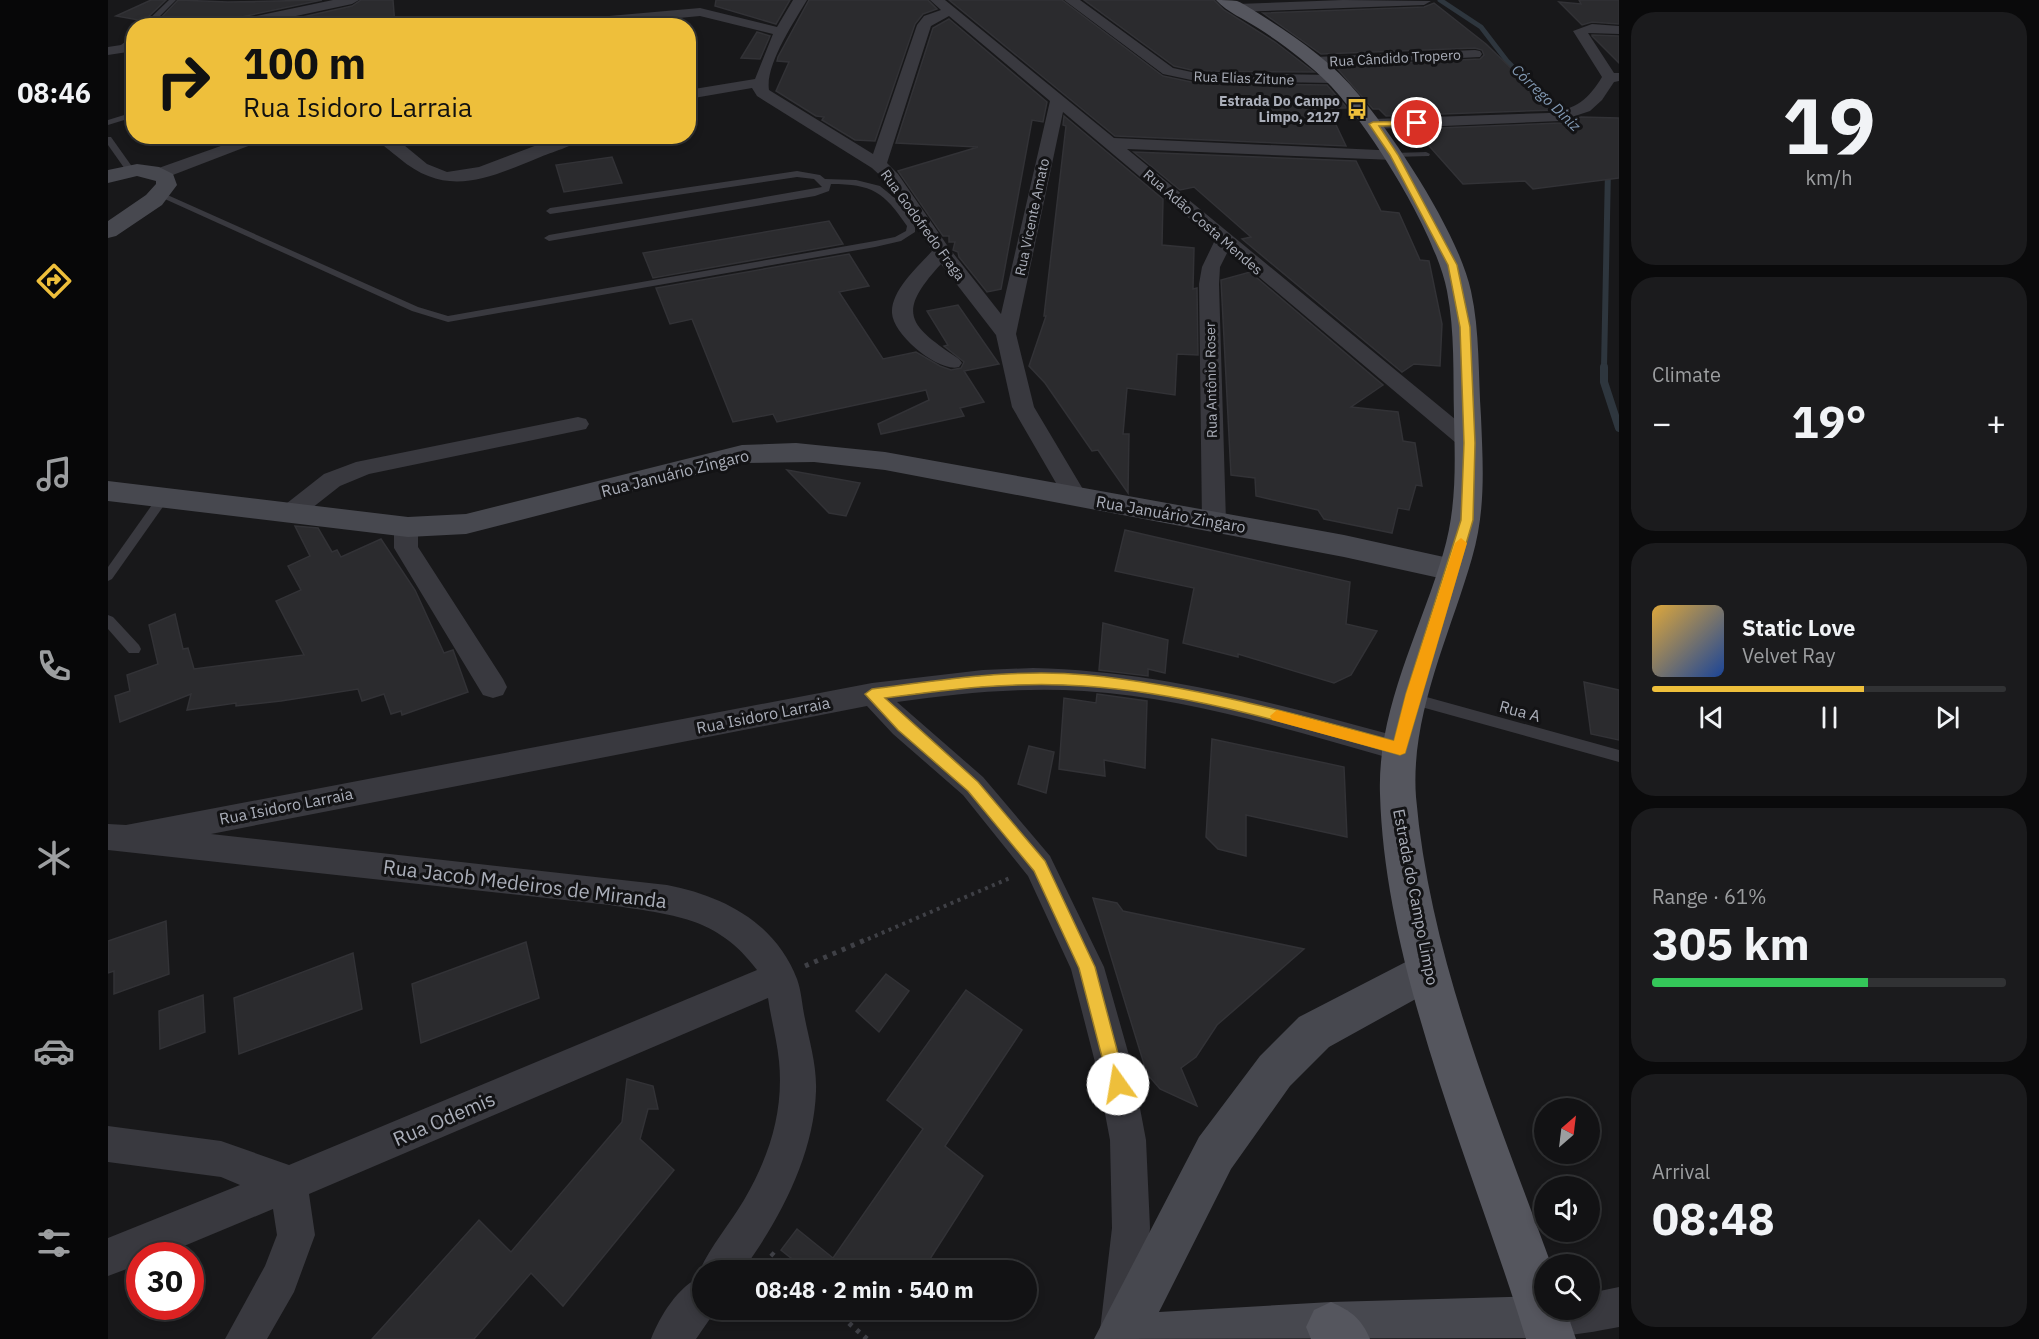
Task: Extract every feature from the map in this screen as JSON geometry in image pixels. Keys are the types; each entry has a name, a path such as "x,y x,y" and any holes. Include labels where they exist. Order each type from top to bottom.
{"main road":[{"name":"Estrada do Campo Limpo","path":"1231,4 1324,70 1373,124 1394,155 1452,265 1459,289 1465,327 1470,443 1467,520 1412,699 1400,749 1397,790 1400,827 1427,971 1549,1330"}],"street":[{"path":"265,18 352,0"},
{"path":"696,94 761,82 781,32 800,0"},
{"name":"Rua Elias Zitune","path":"1071,0 1174,73 1206,78 1324,70"},
{"path":"1231,4 1424,1"},
{"path":"878,164 924,25 944,5"},
{"name":"Rua Adão Costa Mendes","path":"944,5 1112,143 1224,241 1470,443"},
{"path":"631,18 700,12 781,32"},
{"path":"1373,124 1549,118 1568,115 1591,106 1615,78 1580,31 1592,28 1619,30"},
{"name":"Rua Cândido Tropero","path":"1324,70 1476,54"},
{"name":"Rua Godofredo Fraga","path":"761,82 762,93 770,100 878,164 892,178 942,252 1006,334 1023,407 1075,496"},
{"name":"Rua Vicente Amato","path":"1006,334 1058,99"},
{"path":"1112,143 1394,155"},
{"path":"108,231 149,177 187,149 200,144"},
{"path":"108,177 149,177 243,144"},
{"path":"393,144 434,175 453,178 478,173 555,144"},
{"name":"Rua Antônio Roser","path":"1214,522 1209,284 1211,267 1224,241"},
{"path":"942,252 913,282 901,304 901,317 907,331 922,345 952,363"},
{"path":"290,513 332,480 364,467 579,424"},
{"name":"Rua Januário Zingaro","path":"108,491 406,526 466,524 716,460 761,452 820,453 1075,496 1344,546 1453,570"},
{"path":"406,526 406,549 493,687"},
{"name":"Rua Isidoro Larraia","path":"118,838 872,694 964,682 1021,679 1085,680 1180,693 1400,749"},
{"path":"872,694 903,726 973,786 1039,866 1087,967 1114,1066 1128,1140 1131,1228 1119,1339"},
{"name":"Rua Jacob Medeiros de Miranda","path":"118,838 610,891 690,906 719,915 740,928 767,957 779,977 797,1064 796,1114 776,1180 748,1232 727,1260"},
{"path":"1119,1339 1215,1153 1275,1071 1314,1032 1427,971"},
{"name":"Rua Odemis","path":"108,1257 289,1184 779,977"},
{"path":"108,1144 221,1158 289,1184 296,1235 280,1278 245,1339"},
{"path":"1119,1339 1549,1330 1619,1307"},
{"path":"671,1339 692,1310"}],"lane":[{"path":"154,18 173,0"},
{"path":"108,123 126,117"},
{"path":"108,139 149,177 415,309 448,319 875,244 898,239 910,232 911,226 887,193 860,183 825,182 817,177 797,174 550,211"},
{"path":"1394,155 1426,154"},
{"path":"549,238 815,193 826,189 825,182"},
{"path":"108,576 163,498"},
{"path":"108,620 134,649"},
{"name":"Rua A","path":"1412,699 1619,756"}],"path":[{"path":"779,977 1039,866"},
{"path":"845,1320 867,1339"}],"building":[{"path":"151,0 166,0 147,18 116,16"},
{"path":"178,0 228,2 322,0 236,18 161,18"},
{"path":"361,0 393,0 394,18 298,18 352,6"},
{"path":"716,0 790,0 776,24 715,6"},
{"path":"809,0 928,0 937,9 923,14 915,24 875,141 855,140 822,120 824,117 816,116 776,91 789,62 777,61 778,57"},
{"path":"949,0 1062,0 1163,76 1196,83 1327,85 1347,108 1328,108 1346,146 1115,136"},
{"path":"1084,0 1214,0 1224,10 1275,42 1314,72 1196,71 1174,66"},
{"path":"1579,0 1619,0 1619,24 1592,22 1582,25 1559,2 1581,4"},
{"path":"1434,3 1486,44 1554,110 1386,116 1379,109 1373,109 1335,66 1480,59 1484,55 1482,50 1475,48 1321,54 1263,13 1424,7"},
{"path":"949,19 1047,102 1043,122 1032,120 1001,289 987,292 959,257 958,252 953,250 955,242 949,242 949,236 943,236 898,171 978,147 896,143 933,28"},
{"path":"757,32 770,36 760,59 741,58"},
{"path":"1592,36 1619,36 1619,63"},
{"path":"1064,116 1163,199 1162,245 1194,248 1193,289 1197,288 1198,355 1177,354 1175,395 1127,388 1123,434 1129,434 1128,493 1098,450 1092,451 1045,383 1029,366 1046,316 1044,316 1066,126 1063,125"},
{"path":"1581,117 1619,118 1619,178 1533,189 1525,181 1463,184 1414,129 1560,123"},
{"path":"1134,152 1356,161 1381,211 1399,213 1420,260 1429,261 1442,324 1440,366 1414,364 1402,372 1242,239 1251,237 1194,187 1180,190"},
{"path":"612,157 622,183 564,192 556,165"},
{"path":"829,221 843,244 653,278 643,253"},
{"path":"849,254 869,286 839,292 883,359 916,352 951,370 961,368 964,362 944,346 948,345 927,311 958,305 999,364 964,371 984,402 960,408 964,416 881,434 878,424 929,400 926,390 777,422 773,414 733,422 692,319 670,324 656,288"},
{"path":"1250,272 1383,385 1351,407 1398,412 1403,441 1415,443 1422,486 1416,485 1409,510 1398,508 1392,533 1324,519 1318,510 1256,496 1255,478 1231,475 1221,280"},
{"path":"787,470 860,483 846,516 829,513"},
{"path":"295,526 318,528 332,552 337,550 341,557 381,539 415,590 444,653 453,650 468,692 402,715 401,711 391,714 384,694 362,701 358,689 281,701 236,706 236,703 187,710 191,694 120,722 115,696 130,691 127,675 158,664 149,625 175,614 183,649 188,648 194,669 304,655 276,601 301,590 288,566 310,556"},
{"path":"1125,530 1350,582 1346,624 1377,631 1351,675 1334,683 1238,654 1238,657 1183,643 1194,588 1115,571"},
{"path":"1103,623 1168,640 1165,673 1148,669 1148,676 1099,670"},
{"path":"1584,682 1619,690 1619,740 1591,734"},
{"path":"1097,694 1147,701 1145,768 1104,760 1105,776 1059,769 1064,698 1096,703"},
{"path":"1212,739 1344,767 1347,837 1246,815 1246,856 1218,849 1206,837"},
{"path":"1029,746 1054,752 1046,793 1018,784"},
{"path":"1093,898 1117,903 1123,911 1304,949 1217,1025 1196,1057 1181,1068 1197,1106 1160,1089 1147,1074"},
{"path":"166,921 169,974 114,994 114,971 108,973 108,941"},
{"path":"526,942 539,998 421,1043 412,984"},
{"path":"353,953 362,1009 239,1054 234,998"},
{"path":"886,974 909,991 879,1032 856,1011"},
{"path":"966,990 1022,1030 945,1146 983,1176 929,1260 794,1260 781,1250 797,1229 833,1258 923,1129 887,1100"},
{"path":"203,995 205,1032 160,1049 159,1011"},
{"path":"627,1079 653,1086 658,1109 648,1109 640,1139 674,1170 563,1306 531,1273 474,1339 372,1339 479,1220 511,1252 622,1122"}],"waterway":[{"name":"Córrego Diniz","path":"1440,0 1481,27 1507,61 1565,120"},
{"name":"Córrego Diniz","path":"1604,368 1608,169"},
{"name":"Córrego Diniz","path":"1604,368 1604,382 1619,428"}],"slow traffic":[{"path":"1277,716 1400,749 1413,694 1461,543"}],"place":[{"name":"Estrada Do Campo Limpo, 2127","path":"1357,109"}],"route":[{"path":"1118,1084 1087,967 1039,866 973,786 903,726 872,694 964,682 1021,679 1085,680 1180,693 1400,749 1413,694 1467,520 1470,443 1465,375 1465,327 1459,289 1452,265 1394,155 1373,124 1417,123"}]}
